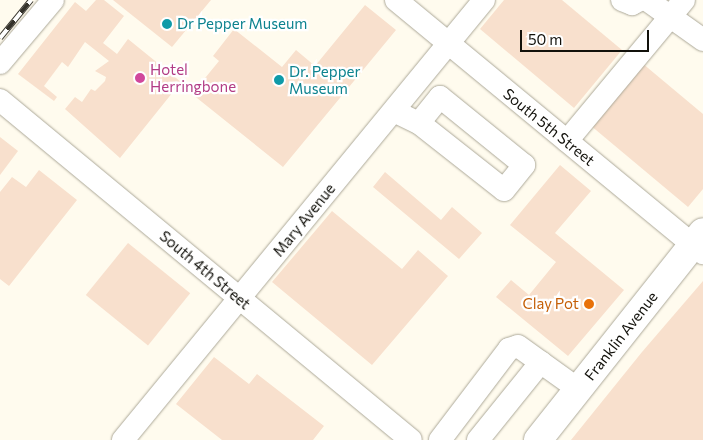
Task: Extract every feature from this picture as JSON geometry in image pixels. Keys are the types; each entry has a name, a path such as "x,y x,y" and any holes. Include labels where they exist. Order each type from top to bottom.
{"main road":[{"name":"Franklin Avenue","path":"538,440 700,243"}],"street":[{"path":"0,63 53,0"},
{"name":"South 5th Street","path":"396,0 567,142 700,243"},
{"name":"Mary Avenue","path":"123,440 484,0"},
{"path":"622,0 632,4 640,0"},
{"path":"647,0 678,9 703,40"},
{"path":"567,142 678,9"},
{"name":"South 4th Street","path":"0,100 240,298 386,432 411,440"},
{"path":"394,111 419,123"},
{"path":"471,440 446,432 509,349 518,346 578,389"},
{"path":"478,440 541,362"}],"building":[{"name":"Hotel Herringbone","path":"96,0 104,0 124,16 103,43 117,54 128,39 181,82 120,158 65,109 75,97 82,102 91,89 95,91 105,81 106,77 95,71 109,61 85,42 68,67 62,62 44,86 57,97 54,101 18,74 75,2 86,11"},
{"name":"Dr Pepper Museum","path":"113,0 211,0 172,47"},
{"path":"504,0 562,0 622,50 574,108 480,29"},
{"name":"Dr. Pepper Museum","path":"365,5 396,30 283,167 192,94 219,61 213,56 234,29 282,67 296,50 315,66"},
{"path":"642,63 703,114 703,189 688,207 590,125"},
{"path":"0,137 18,151 0,175"},
{"path":"560,165 591,191 555,233 624,290 568,356 496,297 511,280 529,295 556,262 510,225"},
{"path":"39,170 77,200 9,286 0,279 0,192 12,177 26,187"},
{"path":"385,172 441,220 452,207 482,233 459,259 373,187"},
{"path":"332,211 402,269 418,250 448,276 372,365 272,282"},
{"path":"128,243 190,293 148,345 86,295"},
{"path":"703,281 703,440 571,440 642,352"},
{"path":"214,357 249,384 257,374 324,426 313,440 222,440 176,404"}],"railway":[{"path":"0,38 31,0"}],"place":[{"name":"Dr Pepper Museum","path":"167,24"},
{"name":"Hotel Herringbone","path":"140,78"},
{"name":"Dr. Pepper Museum","path":"279,80"},
{"name":"Clay Pot","path":"589,304"}]}
